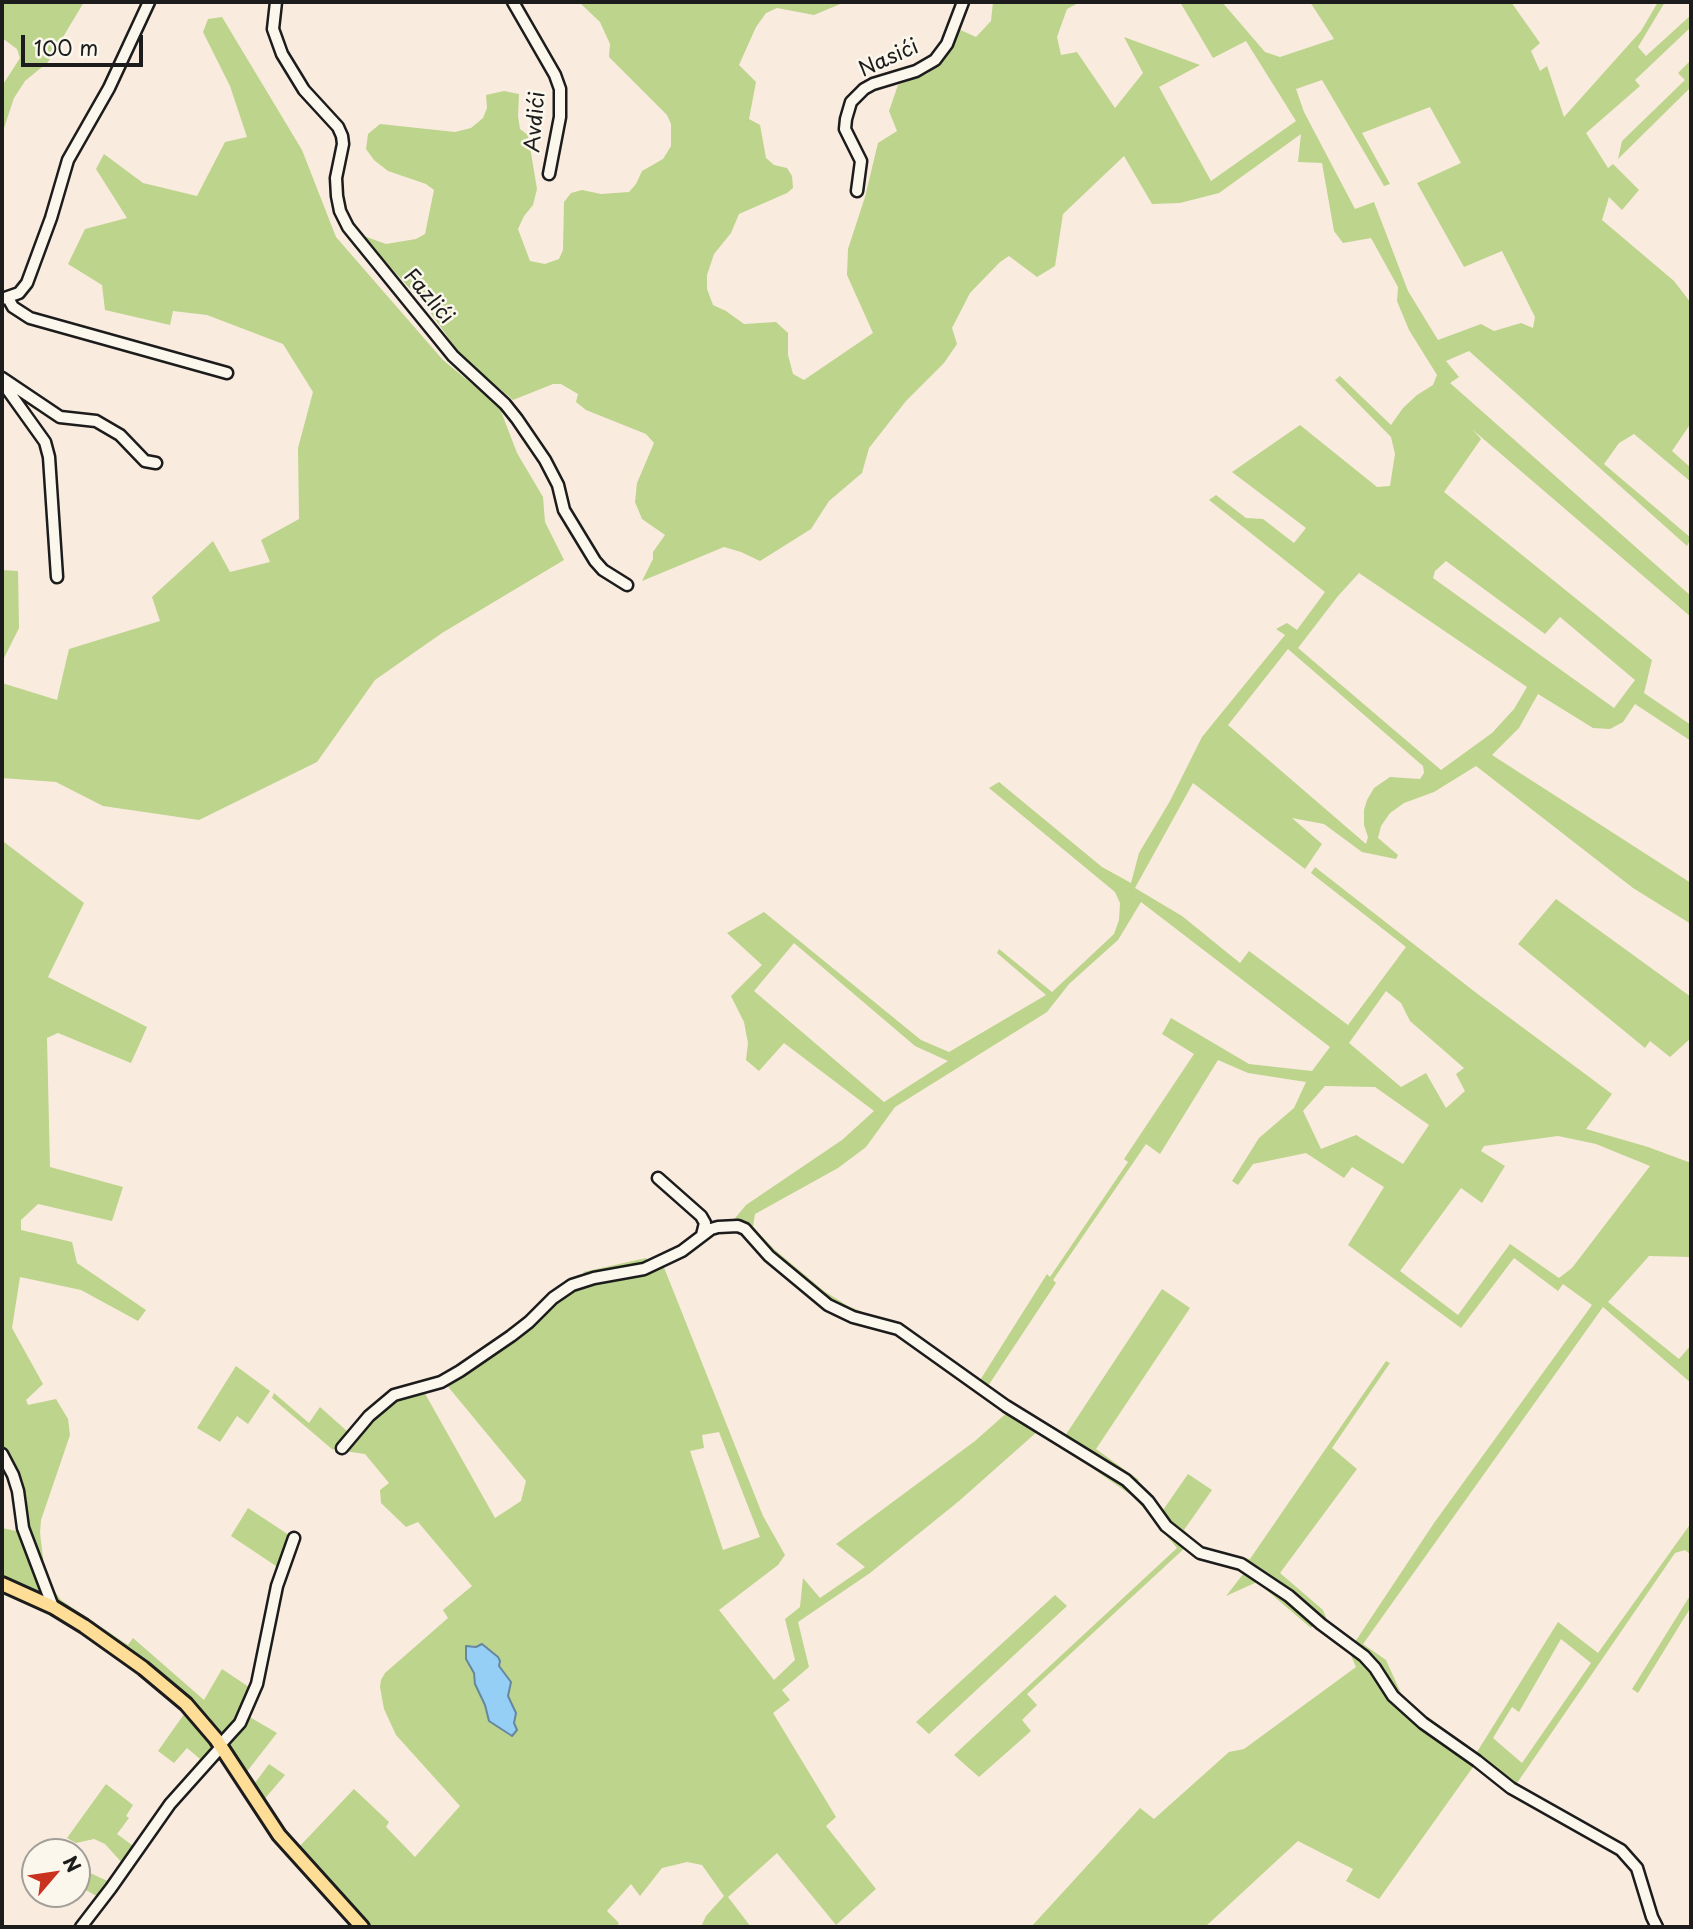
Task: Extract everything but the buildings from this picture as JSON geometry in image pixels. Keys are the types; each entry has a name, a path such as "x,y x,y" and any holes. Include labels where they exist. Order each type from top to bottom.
{"main road":[{"path":"2,1584 53,1607 113,1646 165,1686 198,1716 221,1746 279,1835 362,1927"}],"street":[{"path":"149,2 110,88 68,160 51,218 27,283 19,293 5,298 30,318 227,373"},
{"name":"Fazlići","path":"276,2 273,29 277,42 304,90 338,127 342,136 336,178 337,196 340,211 348,227 453,356 505,404 517,419 545,460 558,485 565,510 595,561 603,570 627,585"},
{"name":"Avdići","path":"513,2 555,75 560,89 560,117 549,174"},
{"name":"Nasići","path":"857,191 861,160 845,129 851,102 873,84 916,71 935,60 947,44 963,2"},
{"path":"2,380 60,417 69,420 91,420 102,425 132,445 145,461 156,463"},
{"path":"2,380 45,442 49,457 57,577"},
{"path":"658,1178 701,1216 705,1223 702,1236"},
{"path":"342,1448 369,1416 394,1395 441,1382 460,1371 529,1322 561,1292 580,1282 657,1264 718,1227 731,1225 745,1229 769,1256 828,1305 853,1317 898,1329 1006,1406 1126,1480 1148,1501 1166,1526 1200,1553 1241,1564 1261,1575 1364,1656 1400,1704 1436,1733 1530,1800 1621,1850 1637,1868 1657,1927"},
{"path":"2,1454 13,1475 23,1528 53,1607"},
{"path":"81,1927 170,1804 240,1723 257,1684 276,1586 294,1538"}],"green space":[{"path":"2,2 84,2 48,62 25,81 14,98 4,128 2,86 20,58 17,49 2,38"},
{"path":"579,2 845,2 814,15 777,8 766,13 756,27 739,65 756,82 749,119 760,125 766,158 774,165 787,168 792,176 793,188 739,214 731,233 714,254 707,275 707,289 713,305 744,324 776,322 788,333 788,355 793,374 804,380 873,333 847,275 848,249 865,197 878,143 897,131 889,111 898,85 927,74 943,60 956,28 976,37 991,21 993,2 1080,2 1067,9 1057,37 1061,55 1077,52 1115,108 1143,73 1124,37 1200,65 1159,87 1211,181 1296,121 1246,41 1213,58 1180,2 1222,2 1265,52 1280,57 1334,39 1310,2 1511,2 1540,43 1531,51 1540,71 1547,66 1564,117 1641,31 1658,2 1665,2 1638,47 1646,56 1691,15 1691,27 1635,80 1640,86 1586,133 1608,168 1613,164 1639,190 1622,210 1609,197 1602,220 1674,281 1691,303 1691,423 1672,451 1691,468 1691,482 1634,434 1619,443 1604,464 1691,538 1687,546 1469,351 1446,361 1459,377 1450,383 1691,596 1691,617 1473,430 1481,439 1444,492 1652,660 1644,693 1691,725 1691,741 1635,704 1623,722 1610,729 1593,728 1538,694 1519,728 1492,755 1691,883 1691,924 1633,888 1476,766 1434,792 1404,803 1390,813 1381,826 1378,838 1398,855 1396,859 1362,852 1324,824 1292,818 1322,844 1305,869 1193,783 1135,888 1182,916 1240,963 1249,951 1348,1025 1406,947 1311,873 1315,867 1475,992 1612,1094 1586,1129 1691,1163 1691,1257 1649,1256 1608,1302 1679,1359 1691,1345 1691,1383 1603,1307 1363,1644 1386,1660 1405,1702 1477,1752 1558,1622 1598,1653 1691,1523 1691,1555 1685,1550 1675,1553 1515,1786 1478,1760 1379,1899 1346,1881 1353,1869 1298,1841 1205,1927 1031,1927 1140,1808 1154,1819 1229,1752 1244,1749 1356,1667 1346,1644 1351,1648 1434,1523 1592,1305 1563,1284 1558,1291 1514,1258 1461,1328 1348,1245 1384,1187 1352,1167 1344,1178 1306,1153 1253,1164 1238,1185 1232,1181 1259,1138 1294,1108 1306,1082 1248,1073 1218,1060 1160,1154 1146,1144 1053,1280 1056,1283 986,1389 977,1385 1047,1274 1050,1277 1128,1162 1124,1159 1194,1054 1162,1034 1171,1018 1249,1064 1312,1071 1330,1047 1141,902 1118,940 1069,984 1047,1012 895,1107 866,1147 838,1168 755,1214 753,1227 774,1249 824,1291 863,1312 864,1317 841,1311 731,1223 746,1205 842,1140 874,1111 784,1043 759,1071 746,1060 748,1043 744,1022 731,996 762,965 727,933 764,912 921,1040 949,1052 1046,995 997,953 999,949 1052,992 1114,934 1119,920 1120,903 1115,892 989,788 999,782 1102,867 1131,883 1139,853 1170,801 1202,737 1285,635 1276,629 1287,623 1297,630 1325,592 1209,500 1216,495 1246,518 1263,519 1294,543 1306,528 1232,472 1300,425 1377,487 1390,486 1395,454 1391,437 1335,380 1340,376 1391,425 1403,408 1433,385 1437,375 1409,330 1397,301 1398,287 1371,238 1343,243 1334,231 1322,163 1298,162 1301,134 1219,193 1180,203 1152,204 1124,156 1063,214 1055,266 1037,277 1009,256 970,293 952,328 957,344 944,363 906,401 869,448 862,473 829,501 811,529 760,561 724,547 642,581 653,559 653,552 665,535 642,519 635,502 637,483 654,443 646,434 586,410 576,402 578,394 561,384 553,384 513,400 462,357 425,305 361,235 386,244 416,239 425,234 434,190 426,184 388,171 374,160 366,149 368,134 380,124 455,132 471,128 483,118 487,108 486,95 504,91 519,94 520,129 528,135 537,189 533,205 518,229 530,261 545,264 559,259 563,250 564,202 571,193 582,190 601,194 629,192 642,171 663,159 671,146 671,124 667,115 609,57 610,44 600,22","holes":["1322,80 1384,186 1390,184 1362,133 1430,107 1461,163 1417,183 1464,267 1502,251 1535,317 1533,328 1521,323 1494,331 1481,324 1438,340 1408,291 1374,202 1355,209 1304,112 1296,89","1446,561 1545,634 1560,617 1635,680 1614,708 1433,578 1435,571","1359,573 1527,687 1514,709 1492,733 1441,770 1298,648","1288,649 1423,766 1424,773 1420,779 1390,777 1374,788 1364,810 1364,825 1368,837 1366,844 1228,725","794,943 915,1046 948,1061 884,1102 754,991","1386,991 1401,1003 1410,1021 1464,1068 1456,1074 1465,1091 1446,1108 1426,1073 1401,1087 1349,1043","1325,1086 1375,1087 1429,1125 1403,1164 1356,1135 1321,1149 1303,1111","1558,1136 1596,1144 1650,1166 1572,1268 1559,1278 1510,1244 1458,1315 1400,1271 1461,1188 1482,1203 1505,1166 1481,1151 1484,1146","1561,1639 1591,1663 1522,1763 1493,1738 1512,1707 1519,1712"]},
{"path":"222,17 302,150 336,237 443,360 499,406 517,453 543,497 545,522 564,560 442,633 375,680 317,762 199,820 103,806 56,782 2,778 2,683 57,700 69,649 160,621 152,597 213,541 230,572 270,562 261,540 299,519 298,448 313,392 283,344 207,315 173,311 170,325 105,310 102,285 68,264 85,229 127,218 96,169 104,154 143,183 197,196 225,142 247,137 230,86 203,32 208,19"},
{"path":"1691,60 1691,87 1618,159 1622,141 1685,80 1678,73"},
{"path":"2,570 18,571 19,628 2,662"},
{"path":"2,836 4,842 84,903 48,977 147,1027 131,1063 58,1033 47,1038 50,1167 123,1187 112,1221 38,1204 21,1220 21,1230 72,1242 77,1263 146,1310 138,1321 81,1290 20,1277 12,1328 43,1384 26,1400 28,1405 56,1399 68,1419 70,1435 41,1520 44,1566 49,1584 61,1600 128,1645 133,1638 204,1700 222,1669 252,1689 235,1726 220,1737 181,1693 55,1602 33,1550 12,1465 2,1448"},
{"path":"1556,899 1691,997 1691,1038 1670,1057 1650,1041 1645,1048 1518,944"},
{"path":"646,1258 651,1265 663,1265 763,1516 785,1555 778,1565 719,1610 774,1680 795,1660 785,1619 800,1607 803,1578 820,1598 865,1567 836,1544 975,1441 1010,1410 1061,1442 1162,1289 1190,1308 1096,1449 1139,1480 1135,1485 1161,1513 1188,1474 1212,1490 1184,1530 1200,1545 1217,1553 1250,1559 1386,1361 1390,1363 1332,1448 1357,1469 1280,1573 1323,1610 1331,1630 1316,1622 1311,1628 1257,1582 1226,1596 1244,1573 1235,1564 1187,1546 1027,1694 1037,1705 1022,1720 1031,1731 979,1777 954,1755 1177,1548 1134,1497 1038,1431 959,1501 870,1573 798,1622 809,1667 782,1690 790,1700 773,1713 836,1817 826,1826 876,1889 836,1925 777,1853 728,1897 751,1927 701,1927 706,1916 724,1896 702,1865 687,1862 662,1868 640,1896 631,1884 607,1911 619,1923 616,1927 367,1927 298,1848 354,1789 389,1822 386,1827 415,1857 460,1806 396,1735 384,1709 380,1687 385,1673 448,1618 443,1610 472,1586 418,1522 406,1527 381,1503 380,1490 389,1483 365,1454 344,1451 334,1462 386,1404 423,1390 495,1518 521,1501 526,1481 445,1383 588,1278 583,1272","holes":["719,1432 760,1537 723,1550 690,1451 704,1448 702,1435","482,1644 498,1657 499,1666 510,1689 508,1696 516,1713 514,1723 517,1730 510,1736 489,1721 475,1684 471,1645 476,1647"]},
{"path":"236,1366 270,1391 248,1424 237,1416 220,1442 197,1428"},
{"path":"274,1393 309,1423 320,1407 348,1432 333,1450 272,1398"},
{"path":"248,1508 292,1537 279,1568 231,1536"},
{"path":"2,1528 21,1532 44,1596 2,1580"},
{"path":"1691,1594 1691,1607 1638,1693 1632,1689"},
{"path":"1055,1595 1067,1606 929,1734 916,1722"},
{"path":"187,1710 213,1744 193,1773 190,1771 200,1759 187,1748 174,1763 158,1751"},
{"path":"248,1716 277,1733 245,1774 228,1744"},
{"path":"269,1764 285,1775 262,1802 252,1787"},
{"path":"106,1784 133,1805 126,1816 129,1818 117,1834 136,1848 125,1866 105,1844 91,1838 67,1838"},
{"path":"91,1873 112,1883 100,1898 91,1893"}],"water":[{"path":"482,1644 498,1657 499,1666 511,1682 508,1696 516,1713 514,1723 517,1730 512,1736 489,1721 475,1684 474,1673 466,1659 466,1646 476,1647"}]}
